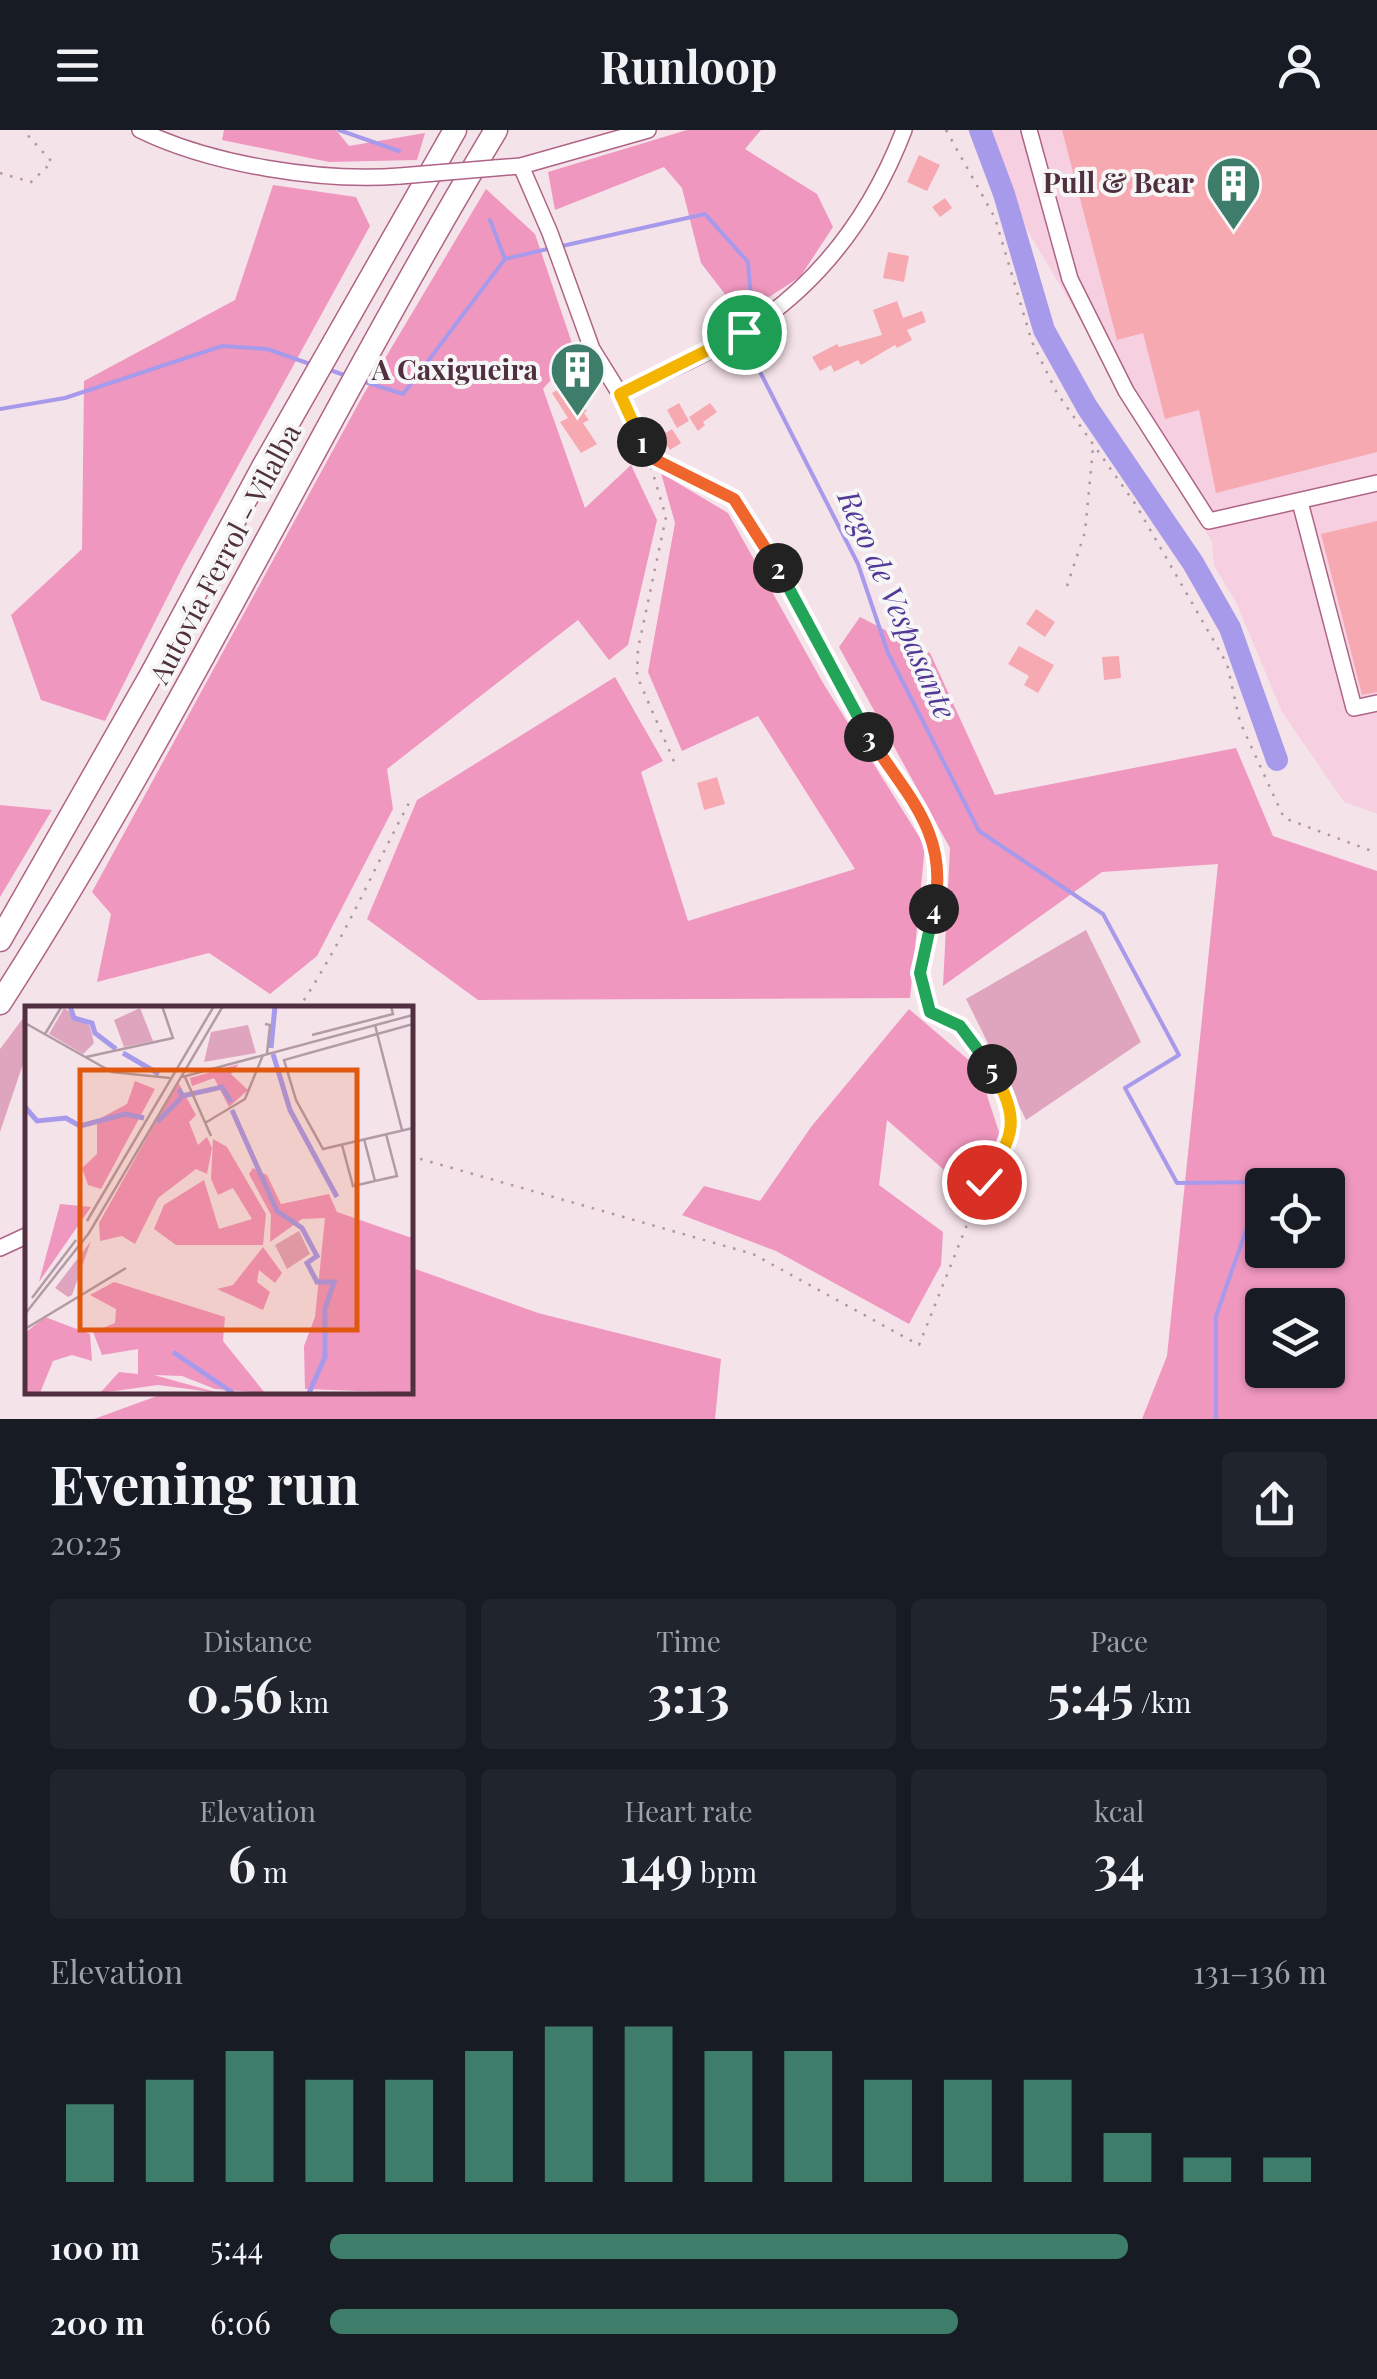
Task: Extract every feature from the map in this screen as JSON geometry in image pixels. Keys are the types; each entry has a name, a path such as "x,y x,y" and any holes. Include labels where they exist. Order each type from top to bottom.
{"highway":[{"name":"Autovía Ferrol - Vilalba","path":"0,940 151,675 263,466 456,130"},
{"name":"Autovía Ferrol - Vilalba","path":"0,1003 161,734 364,360 496,130"}],"street":[{"path":"140,130 160,140 248,164 361,179 521,166 648,130"},
{"path":"620,394 744,332 820,272 861,216 904,130"},
{"path":"1029,130 1070,279 1126,391 1209,521 1377,483"},
{"path":"521,166 592,348 620,394 648,456"},
{"path":"1300,502 1354,708 1377,703"},
{"path":"0,1248 25,1236"}],"path":[{"path":"0,173 30,182 52,162 23,130"},
{"path":"946,130 995,218 1032,342 1057,394 1136,505 1227,664 1240,722 1284,818 1377,853"},
{"path":"1067,586 1085,532 1093,447"},
{"path":"648,456 666,517 638,649 636,676 676,766"},
{"path":"412,1157 754,1254 919,1345 984,1182 1009,1144 1012,1120 1006,1095 986,1058 960,1026 930,1012 923,994 920,973 939,885 932,838 898,776 862,727 781,573 734,499 648,456"},
{"path":"300,1006 332,959 409,803"}],"shaded area":[{"path":"224,130 336,130 349,146 425,133 417,160 329,162 222,140"},
{"path":"687,130 761,130 745,149 817,194 833,227 800,277 741,315 701,263 682,188 664,167 555,210 548,172"},
{"path":"968,130 1377,130 1377,814 1344,802 1282,712 1236,602 1214,566 1212,542"},
{"path":"273,185 356,197 370,226 183,566 105,721 41,700 11,615 82,549 84,381 235,300"},
{"path":"486,189 535,234 575,352 543,389 585,508 631,465 657,520 628,645 609,660 578,620 387,769 393,809 317,956 270,994 209,953 97,982 111,914 92,892 362,397"},
{"path":"661,473 728,513 823,683 925,846 910,998 478,1000 367,919 417,800 615,677 663,761 641,772 688,921 855,869 758,716 682,751 648,672 675,523"},
{"path":"860,617 930,653 995,795 1236,748 1273,836 1377,871 1377,1419 1142,1419 1167,1356 1218,864 1102,872 943,986 950,848 839,647"},
{"path":"0,805 52,810 0,897"},
{"path":"1086,930 1141,1042 1026,1120 966,999"},
{"path":"909,1009 978,1068 1001,1138 967,1190 887,1120 879,1185 943,1232 941,1265 909,1324 776,1251 682,1215 704,1186 760,1201 811,1127"},
{"path":"25,1016 25,1058 0,1132 0,1049"},
{"path":"412,1268 538,1313 721,1359 715,1419 94,1419 163,1394 412,1394"}],"building":[{"name":"Pull & Bear","path":"1062,130 1377,130 1377,452 1216,493 1199,410 1165,419 1143,333 1117,340"},
{"path":"919,155 940,165 927,191 907,182"},
{"path":"945,198 952,208 940,217 932,207"},
{"path":"888,252 909,256 904,282 883,278"},
{"path":"897,301 903,318 922,311 926,322 907,330 912,340 861,365 858,360 834,372 831,365 820,371 812,357 837,344 839,347 882,335 873,310"},
{"name":"A Caxigueira","path":"567,384 587,411 584,413 589,420 583,423 597,444 581,453 560,422 568,418 552,393"},
{"path":"679,403 689,421 677,428 667,410"},
{"path":"710,403 717,412 698,431 689,417"},
{"path":"672,429 681,443 670,450 661,436"},
{"path":"1377,521 1377,692 1362,695 1321,534"},
{"path":"1036,609 1055,622 1045,637 1026,624"},
{"path":"1019,646 1054,665 1038,693 1024,685 1029,676 1008,664"},
{"path":"1119,656 1121,678 1104,680 1102,657"},
{"path":"717,777 725,804 704,810 697,783"}],"waterway":[{"name":"Rego de Vespasante","path":"339,130 399,151"},
{"path":"980,130 1004,194 1044,330 1087,407 1193,563 1230,628 1277,760"},
{"name":"Rego de Vespasante","path":"562,246 705,214 748,262 753,321"},
{"name":"Rego de Vespasante","path":"490,220 505,259 552,248"},
{"path":"365,382 403,394 505,259"},
{"name":"Rego de Vespasante","path":"753,330 756,364 858,564 888,653 979,831 1103,914 1179,1055 1125,1088 1177,1183 1263,1182 1216,1316 1216,1419"},
{"path":"0,409 65,398 222,346 267,349 313,365"},
{"path":"327,369 347,376"}],"place":[{"name":"Pull & Bear","path":"1233,232"},
{"name":"A Caxigueira","path":"577,419"}],"route":[{"path":"744,332 620,394 648,456 734,499 781,573 862,727 898,776 932,838 939,885 920,973 923,994 930,1012 960,1026 986,1058 1006,1095 1012,1120 1009,1144 984,1182"}]}
